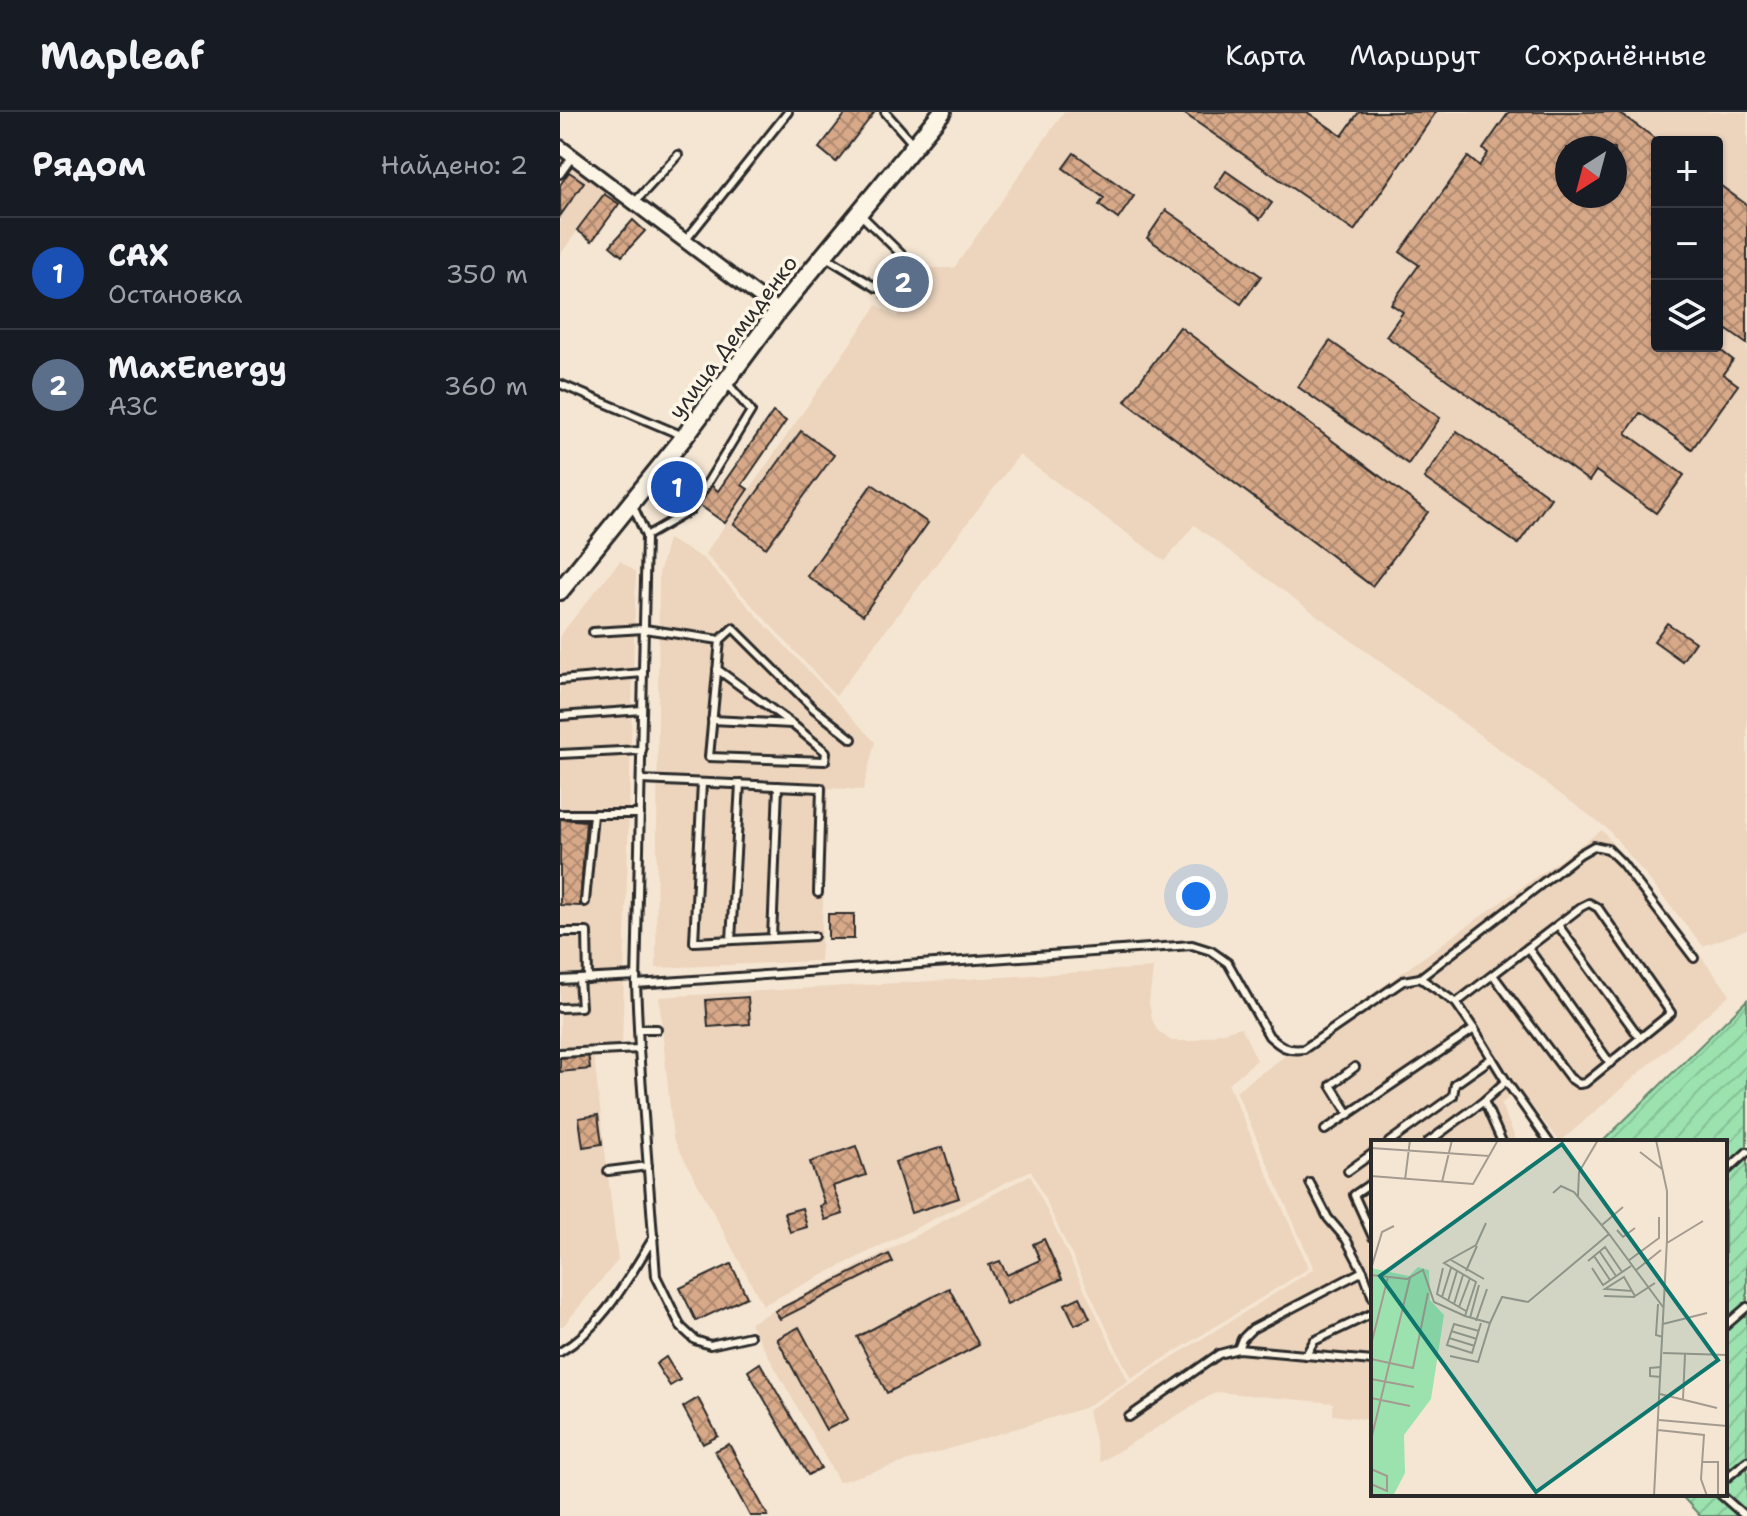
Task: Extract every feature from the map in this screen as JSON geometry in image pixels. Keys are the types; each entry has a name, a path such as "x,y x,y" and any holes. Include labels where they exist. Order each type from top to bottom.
{"main road":[{"name":"улица Демиденко","path":"560,591 685,436 778,311 942,112"}],"street":[{"path":"560,147 778,311"}],"lane":[{"path":"685,241 788,112"},
{"path":"885,112 914,145"},
{"path":"634,203 678,155"},
{"path":"560,174 573,156"},
{"path":"823,255 877,288 902,255 858,213"},
{"path":"646,536 691,510 751,411 726,381"},
{"path":"560,384 685,436"},
{"path":"631,502 646,536 636,980 656,1276 681,1327 695,1340 710,1345 750,1336"},
{"path":"717,669 826,752 825,761 709,757 712,720 717,669 720,640 733,628 813,708 852,739"},
{"path":"593,632 644,629 720,640"},
{"path":"560,680 643,673"},
{"path":"560,716 642,710"},
{"path":"712,720 792,724"},
{"path":"560,754 642,750"},
{"path":"641,780 821,788 818,893"},
{"path":"702,783 694,942 814,936"},
{"path":"731,940 740,784"},
{"path":"772,938 778,786"},
{"path":"560,814 640,814"},
{"path":"585,902 593,814"},
{"path":"560,980 636,980 1192,945 1211,951 1228,963 1269,1036 1291,1051 1304,1049 1403,981 1420,978 1594,846 1608,849 1622,863 1694,958"},
{"path":"1456,1003 1581,907 1589,903 1598,908 1671,1013 1585,1083 1579,1084 1570,1078 1493,975"},
{"path":"1558,925 1640,1038"},
{"path":"560,932 587,932 588,979"},
{"path":"1528,948 1610,1063"},
{"path":"1420,978 1456,1003 1548,1140"},
{"path":"560,1008 581,1007 579,979"},
{"path":"639,1029 657,1029"},
{"path":"1325,1130 1474,1029"},
{"path":"560,1053 639,1049"},
{"path":"1392,1140 1453,1096 1455,1084 1492,1058"},
{"path":"1349,1114 1331,1085 1355,1067"},
{"path":"1431,1140 1506,1081"},
{"path":"1484,1101 1500,1140"},
{"path":"1727,1170 1747,1152"},
{"path":"1348,1171 1371,1154"},
{"path":"608,1171 648,1166"},
{"path":"1310,1183 1328,1218 1346,1239 1371,1293"},
{"path":"1371,1183 1354,1195 1371,1228"},
{"path":"560,1352 576,1343 596,1324 654,1237"},
{"path":"1238,1349 1242,1339 1252,1329 1363,1271"},
{"path":"1727,1324 1747,1307"},
{"path":"1306,1355 1314,1341 1371,1314"},
{"path":"1129,1417 1219,1354 1238,1349 1371,1361"},
{"path":"1727,1477 1747,1461"},
{"path":"1722,1496 1745,1516"}],"shaded area":[{"path":"1064,112 1747,112 1747,930 1703,946 1608,829 1194,525 1165,561 1019,455 836,696 705,554 877,305 896,317 932,268 954,268"},
{"path":"560,157 606,191 560,255"},
{"path":"668,539 704,559 875,742 863,790 829,788 820,961 656,968 659,574"},
{"path":"620,561 636,572 622,1044 560,1047 560,635"},
{"path":"1602,830 1730,994 1562,1140 1558,1140 1519,1090 1501,1104 1516,1140 1371,1140 1371,1420 1333,1415 1333,1403 1216,1392 1100,1462 1088,1410 1314,1269 1236,1091"},
{"path":"1153,968 1149,1003 1152,1019 1157,1030 1171,1041 1191,1041 1241,1027 1257,1060 1228,1084 1309,1268 1131,1379 1031,1170 763,1305 673,1138 659,997"},
{"path":"594,1058 618,1260 560,1327 560,1061"},
{"path":"1030,1175 1128,1381 1084,1408 839,1482 750,1323"}],"green space":[{"path":"1747,1000 1747,1516 1700,1516 1682,1496 1727,1496 1727,1140 1604,1140"}],"building":[{"path":"847,112 874,113 836,162 819,148"},
{"path":"1182,112 1307,112 1342,136 1359,112 1436,112 1354,231"},
{"path":"1509,112 1618,112 1652,136 1651,352 1723,352 1733,360 1723,374 1738,385 1692,449 1640,413 1626,433 1684,475 1656,513 1596,471 1589,481 1386,336 1403,312 1391,304 1419,265 1400,252 1468,157 1479,166 1488,153 1483,149"},
{"path":"1074,153 1134,196 1118,219 1099,205 1104,198 1063,168"},
{"path":"1226,171 1272,203 1260,219 1215,187"},
{"path":"569,172 584,182 560,216 560,185"},
{"path":"1723,187 1747,205 1747,344 1727,330 1723,335"},
{"path":"604,194 619,204 592,241 577,230"},
{"path":"1166,210 1261,276 1241,304 1147,238"},
{"path":"633,220 645,231 622,256 610,246"},
{"path":"911,256 925,267 896,308 881,297"},
{"path":"1180,327 1428,512 1372,586 1125,401"},
{"path":"1330,341 1440,418 1408,464 1298,387"},
{"path":"773,412 786,421 742,485 748,489 725,523 698,504 711,485 718,491"},
{"path":"801,431 834,455 766,548 734,524"},
{"path":"1457,431 1551,498 1518,544 1424,478"},
{"path":"872,484 928,523 863,615 807,576"},
{"path":"1667,623 1695,642 1682,661 1654,641"},
{"path":"560,819 586,821 580,906 560,905"},
{"path":"828,914 854,914 854,939 828,939"},
{"path":"748,997 750,1024 708,1027 706,1000"},
{"path":"588,1053 590,1069 560,1072 560,1055"},
{"path":"598,1115 602,1144 583,1147 579,1118"},
{"path":"856,1146 866,1175 833,1186 843,1214 825,1220 820,1206 825,1204 810,1162"},
{"path":"943,1147 959,1198 911,1213 895,1162"},
{"path":"802,1208 807,1227 790,1232 784,1213"},
{"path":"1044,1239 1062,1279 1007,1304 989,1265 1000,1261 1007,1275 1040,1260 1033,1244"},
{"path":"889,1254 893,1262 780,1319 775,1311"},
{"path":"731,1264 747,1297 696,1321 680,1288"},
{"path":"949,1288 979,1345 887,1393 857,1337"},
{"path":"1080,1297 1090,1318 1075,1325 1065,1304"},
{"path":"799,1327 848,1419 826,1430 777,1339"},
{"path":"666,1357 680,1380 670,1386 656,1364"},
{"path":"760,1363 821,1468 808,1475 748,1371"},
{"path":"698,1398 718,1436 703,1444 683,1407"},
{"path":"729,1444 768,1516 750,1516 715,1451"}],"place":[{"name":"MaxEnergy","path":"903,282"},
{"name":"САХ","path":"677,487"}]}
